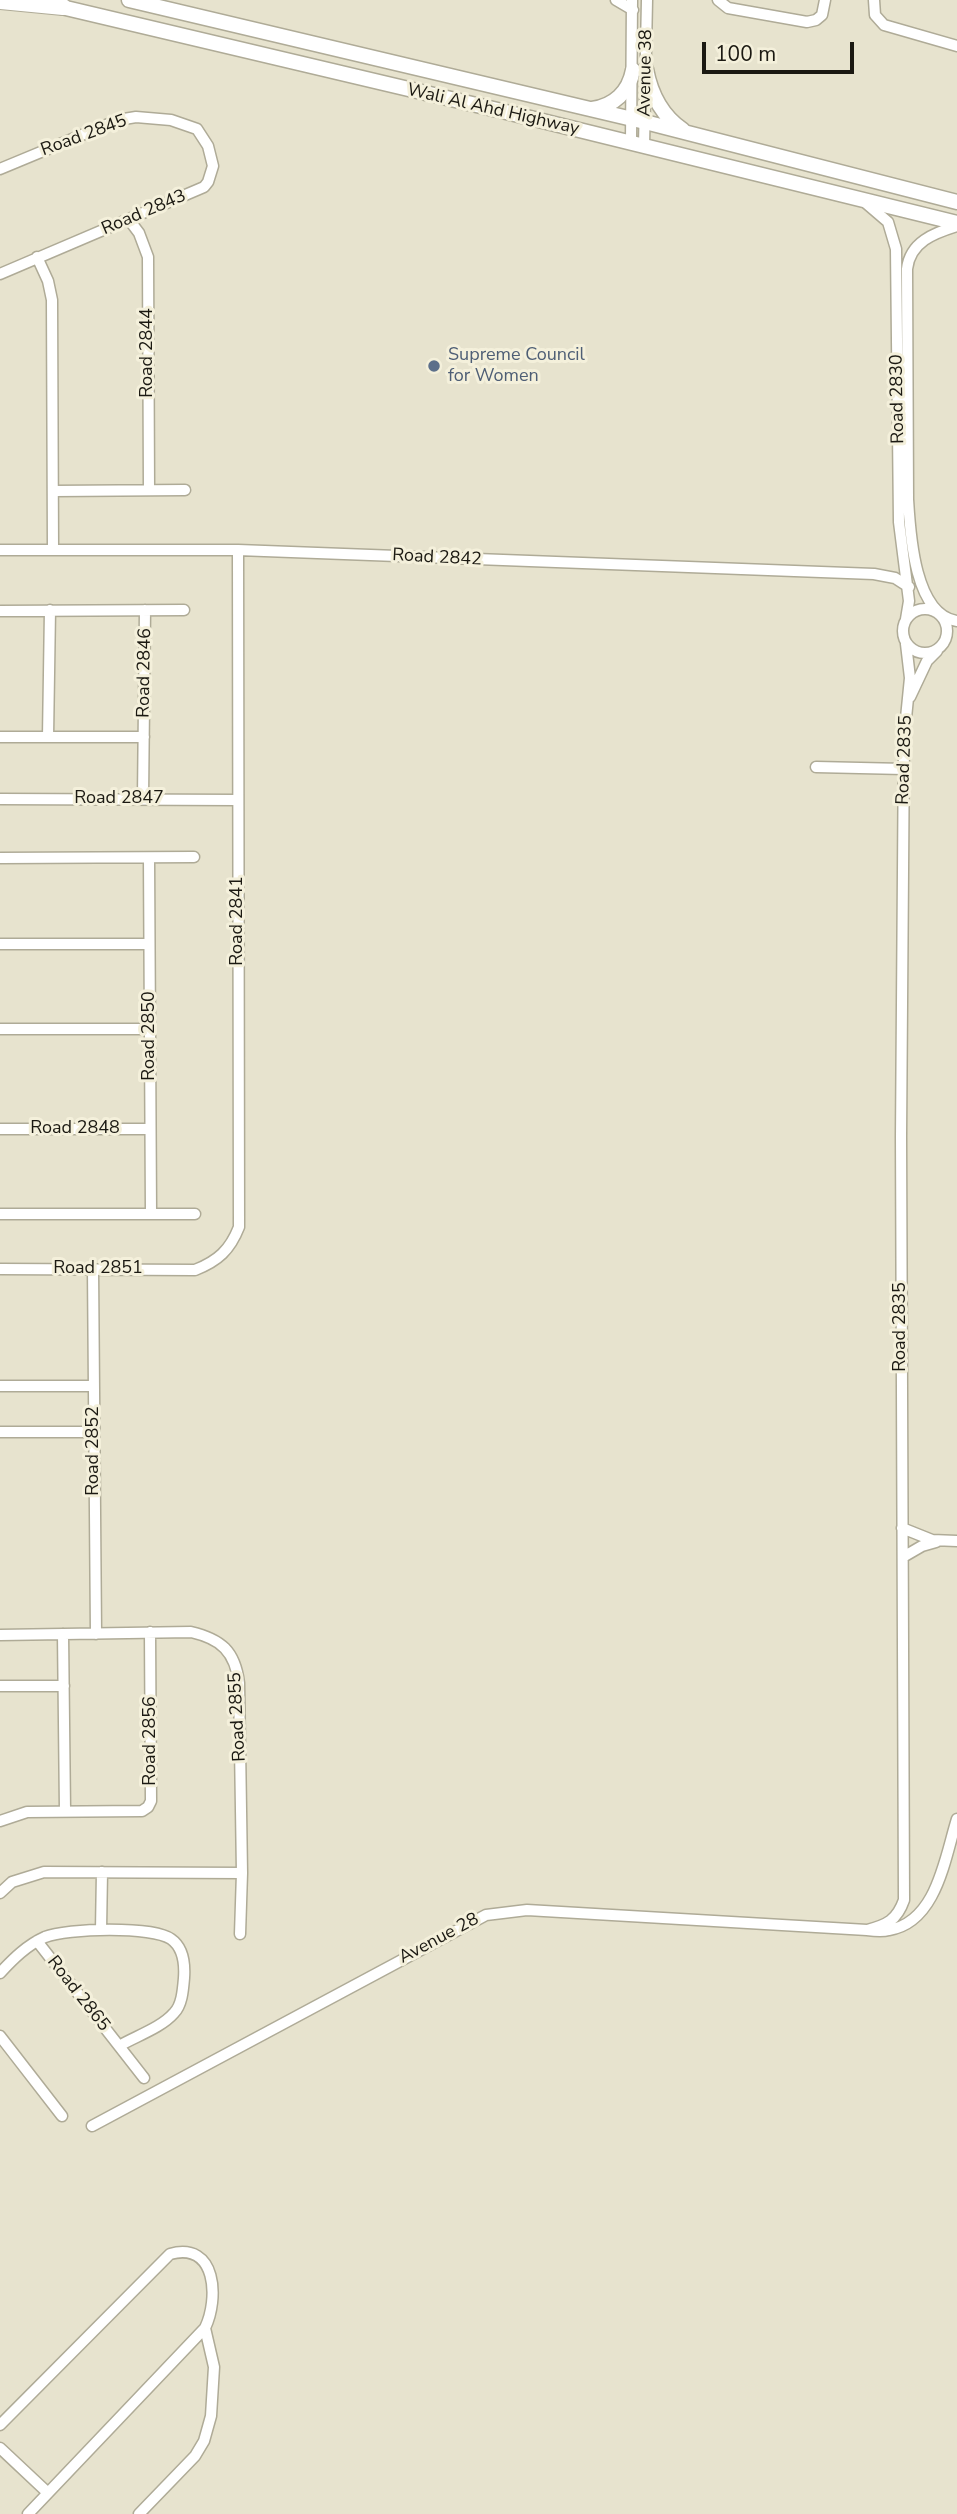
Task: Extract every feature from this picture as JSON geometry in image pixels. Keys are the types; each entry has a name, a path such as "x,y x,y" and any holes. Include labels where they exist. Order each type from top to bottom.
{"highway":[{"path":"0,1 64,7"}],"main road":[{"name":"Wali Al Ahd Highway","path":"27,0 854,196 957,225"},
{"name":"Wali Al Ahd Highway","path":"129,0 688,133 957,202"},
{"path":"587,109 604,107 618,99 640,70 659,106 688,133"}],"street":[{"path":"616,0 633,5"},
{"name":"Avenue 38","path":"638,145 640,70 647,0"},
{"path":"718,0 728,8 807,22 822,15 825,0"},
{"path":"874,0 875,15 884,25 957,46"},
{"name":"Avenue 38","path":"633,5 640,70"},
{"name":"Road 2845","path":"0,169 118,120 136,117 171,121"},
{"name":"Road 2843","path":"0,274 204,187 211,177 212,156 204,137 197,129 171,121"},
{"name":"Road 2830","path":"854,196 884,216 891,229 896,249 899,522 910,563 925,596 939,614"},
{"name":"Road 2844","path":"130,220 139,233 148,257 149,491"},
{"name":"Road 2830","path":"906,620 910,563 908,259 917,244 957,225"},
{"path":"37,257 48,281 52,300 53,550"},
{"path":"54,491 185,491"},
{"name":"Road 2842","path":"0,550 238,550 874,574 895,578 909,587"},
{"name":"Road 2841","path":"195,1270 223,1255 233,1242 239,1227 238,550"},
{"name":"Road 2842","path":"874,574 910,563"},
{"path":"942,645 948,630 939,614 934,610 921,609 909,615 902,632 906,644 922,654 929,653 942,645 957,635"},
{"path":"48,737 50,610"},
{"name":"Road 2846","path":"143,798 145,610"},
{"path":"0,611 184,610"},
{"path":"939,614 957,621"},
{"name":"Road 2835","path":"867,1930 892,1921 899,1914 904,1900 901,1136 904,769 910,678 906,644"},
{"name":"Road 2835","path":"907,702 927,661 942,645"},
{"name":"Road 2846","path":"0,737 144,737"},
{"path":"816,767 904,769"},
{"name":"Road 2847","path":"0,799 238,800"},
{"path":"0,858 194,857"},
{"name":"Road 2850","path":"149,858 150,1213"},
{"path":"0,944 149,944"},
{"path":"0,1029 150,1029"},
{"name":"Road 2848","path":"0,1129 150,1129"},
{"path":"0,1214 195,1214"},
{"name":"Road 2851","path":"0,1269 195,1270"},
{"name":"Road 2852","path":"93,1269 96,1634"},
{"path":"0,1386 94,1386"},
{"path":"0,1432 94,1432"},
{"path":"902,1528 921,1537 957,1541"},
{"path":"903,1557 922,1546 942,1541"},
{"name":"Road 2856","path":"0,1821 27,1812 142,1811 148,1807 151,1801 150,1632"},
{"name":"Road 2855","path":"0,1634 191,1632 219,1642 237,1665 239,1683 242,1872 240,1934"},
{"path":"63,1634 65,1811"},
{"path":"0,1686 64,1686"},
{"name":"Avenue 28","path":"92,2126 486,1915 527,1910 888,1931 902,1927 925,1907 934,1891 957,1819"},
{"path":"0,1893 12,1882 44,1871 242,1872"},
{"path":"101,1930 102,1872"},
{"name":"Road 2865","path":"0,1973 37,1941 58,1933 101,1930 159,1933 173,1940 183,1957 183,1991 179,2008 164,2021 119,2046"},
{"name":"Road 2865","path":"37,1941 144,2078"},
{"path":"0,2036 62,2116"},
{"path":"0,2426 170,2254 181,2251 202,2258 208,2267 213,2300 205,2329 28,2514"},
{"path":"139,2514 195,2456 204,2441 211,2416 214,2367 205,2329"},
{"path":"0,2448 48,2494"}],"place":[{"name":"Supreme Council for Women","path":"434,366"}]}
